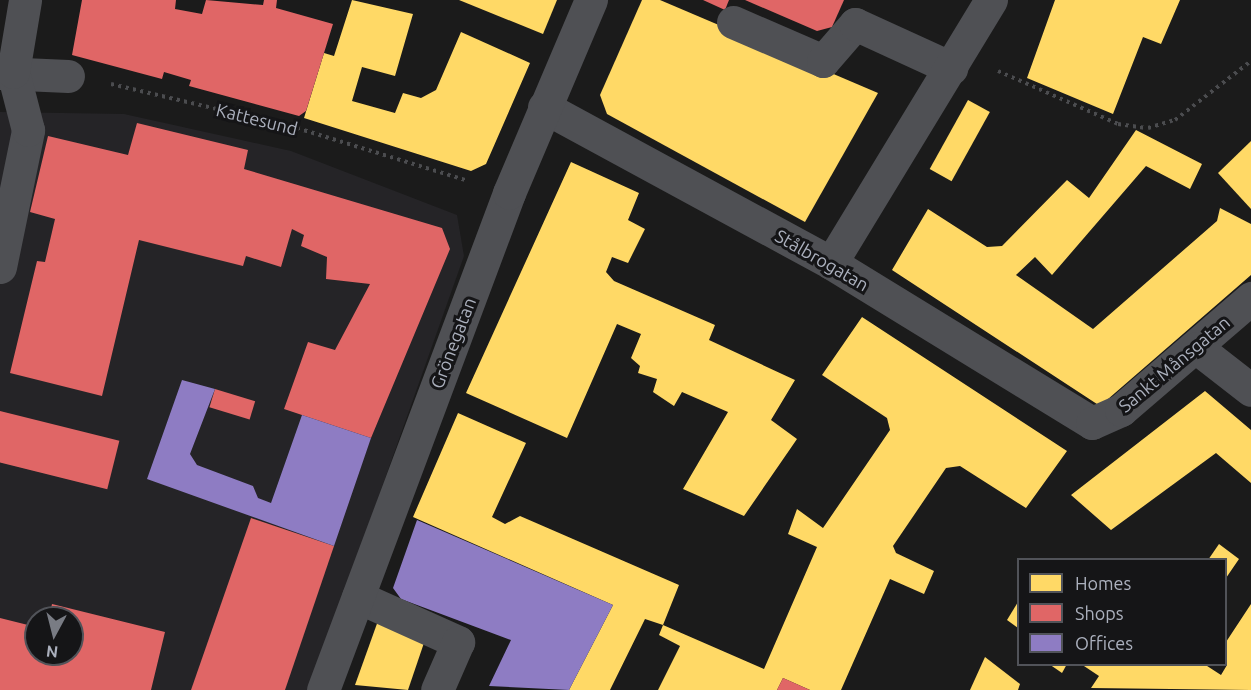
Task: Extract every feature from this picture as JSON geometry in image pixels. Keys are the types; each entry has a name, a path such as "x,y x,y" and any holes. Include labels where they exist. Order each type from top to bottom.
{"street":[{"path":"0,267 28,130 7,73 25,0"},
{"name":"Grönegatan","path":"323,690 509,193 591,0"},
{"path":"831,263 991,0"},
{"path":"733,22 823,60 855,24 955,61"},
{"path":"7,73 68,76"},
{"name":"Stålbrogatan","path":"544,107 831,263 1092,423"},
{"name":"Sankt Månsgatan","path":"1092,423 1106,420 1197,348 1251,298"},
{"path":"1197,348 1251,390"},
{"path":"358,597 458,642 437,690"}],"path":[{"path":"955,61 1118,124 1148,128 1175,120 1251,61"},
{"name":"Kattesund","path":"68,76 297,128 509,193"}],"shaded area":[{"path":"0,112 124,114 291,151 457,215 464,256 310,690 0,690"}],"building: Homes":[{"path":"352,0 413,14 395,76 362,67 352,101 395,113 403,93 421,98 436,90 461,32 530,63 486,164 471,171 304,118 324,53 334,56"},
{"path":"459,0 557,0 543,34"},
{"path":"642,0 660,0 878,93 805,222 607,114 600,95"},
{"path":"1055,0 1180,0 1161,44 1143,37 1113,114 1027,78"},
{"path":"968,100 990,112 952,181 930,169"},
{"path":"1136,130 1202,164 1190,189 1146,166 1052,275 1035,257 1016,275 1093,329 1217,221 1220,208 1251,224 1251,275 1100,406 892,270 928,209 987,247 1002,246 1067,180 1089,198"},
{"path":"1251,141 1251,209 1218,173"},
{"path":"571,162 639,193 628,220 645,229 628,263 612,257 606,272 614,281 715,325 709,340 795,380 771,420 797,439 744,516 683,489 728,412 682,392 674,406 653,392 657,379 638,373 640,366 631,358 641,334 617,324 567,438 466,393"},
{"path":"862,317 1067,451 1026,508 960,466 946,468 893,546 896,553 934,571 924,594 890,579 841,690 810,690 783,678 777,690 658,690 680,646 659,635 663,625 764,669 817,547 788,534 797,509 823,528 890,430 887,418 822,375"},
{"path":"1205,391 1251,430 1251,483 1216,453 1111,530 1071,495"},
{"path":"458,413 526,443 492,517 505,524 520,516 679,585 663,625 645,619 610,690 569,690 613,605 413,517"},
{"path":"1219,544 1239,559 1227,577 1227,558 1209,558"},
{"path":"1017,604 1017,627 1007,620"},
{"path":"1251,604 1251,690 1091,688 1099,676 1084,666 1207,666 1221,675 1227,666 1227,640"},
{"path":"379,618 427,634 408,690 355,685"},
{"path":"985,657 1020,684 1018,690 970,690"},
{"path":"1052,666 1066,666 1062,673"}],"building: Shops":[{"path":"82,0 176,0 175,9 202,14 206,0 263,5 264,0 277,0 276,8 333,24 306,111 299,116 189,86 191,80 164,72 162,79 72,55"},
{"path":"703,0 729,0 725,10"},
{"path":"745,0 844,0 832,27 817,31"},
{"path":"137,123 248,150 244,169 442,228 450,249 371,438 284,409 308,342 335,350 370,284 326,279 327,257 301,246 304,235 292,229 281,267 246,256 243,266 139,240 102,396 10,373 37,261 45,262 55,219 30,212 48,136 128,155"},
{"path":"215,389 255,401 250,419 209,407"},
{"path":"0,411 119,441 107,489 0,463"},
{"path":"251,518 334,546 285,690 191,690"},
{"path":"84,612 165,632 151,690 0,690 0,618 24,624 24,666 84,666"},
{"path":"783,678 810,690 777,690"}],"building: Offices":[{"path":"182,380 215,389 190,454 197,465 253,486 258,498 271,503 302,415 371,438 334,546 147,479"},
{"path":"417,520 613,605 569,690 489,686 511,640 401,599 393,588"}]}
